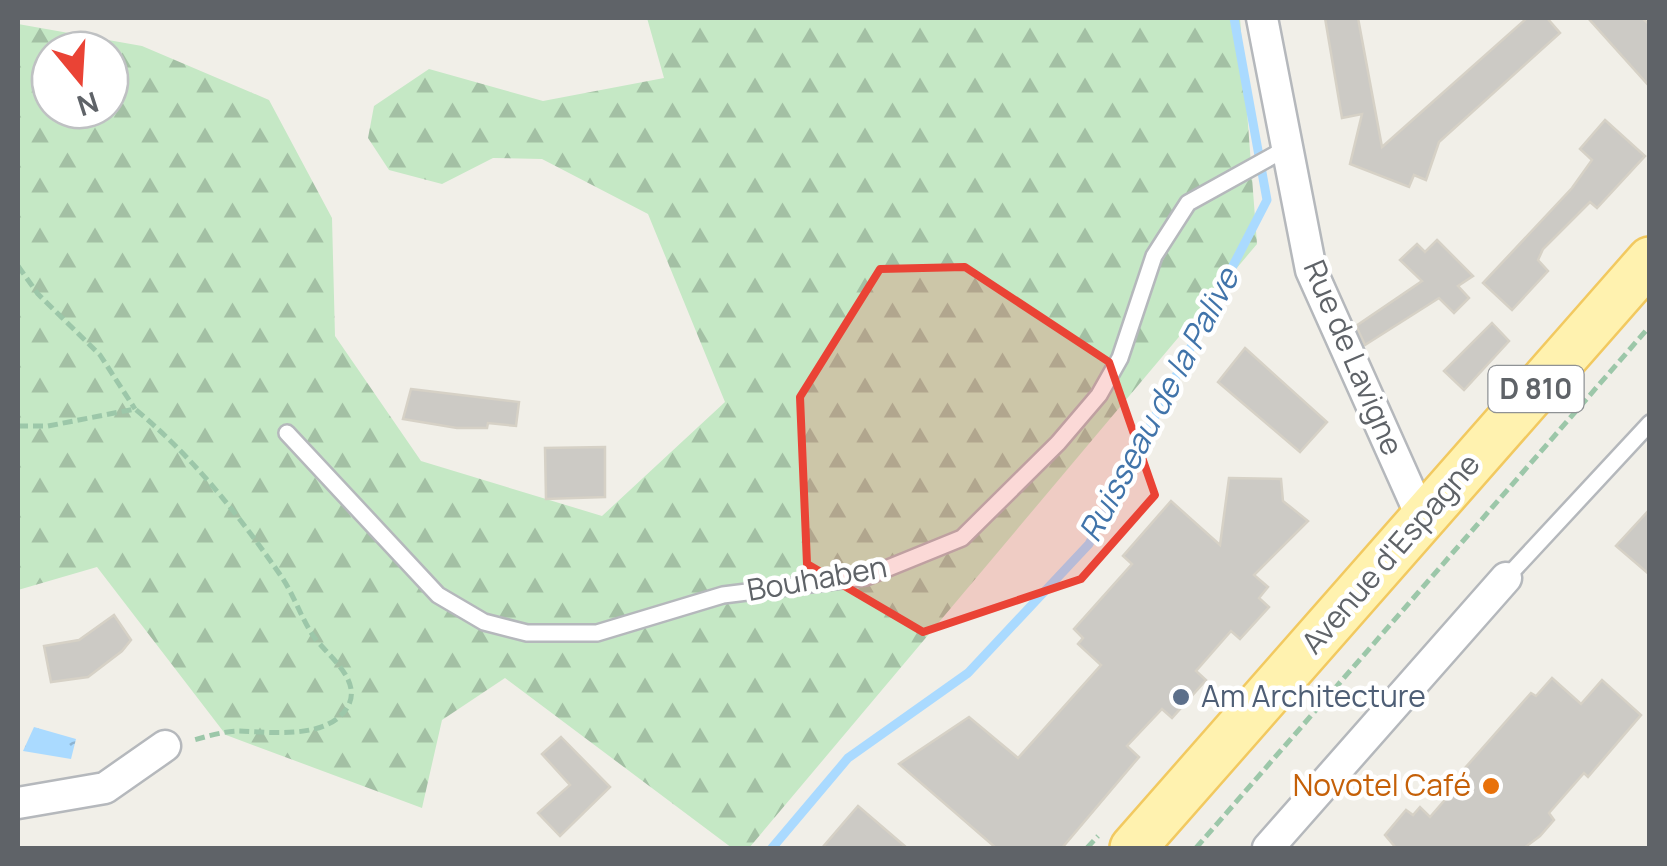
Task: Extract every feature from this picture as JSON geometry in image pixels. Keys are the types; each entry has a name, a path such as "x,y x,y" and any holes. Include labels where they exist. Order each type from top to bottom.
{"main road":[{"name":"Avenue d'Espagne","path":"1132,848 1650,260"}],"street":[{"name":"Rue de Lavigne","path":"1262,18 1283,150 1311,270 1422,518"},
{"path":"1268,848 1506,578"},
{"path":"18,803 105,788 165,746"}],"lane":[{"name":"Bouhaben","path":"287,433 438,595 498,626 527,632 598,633 722,595 866,577 962,538 1058,443 1099,395 1120,358 1154,256 1188,203 1283,150"},
{"path":"1506,578 1650,423"}],"path":[{"path":"18,266 38,294 100,355 135,409 209,478 282,578 315,638 340,666 352,689 348,707 331,722 312,729 262,735 238,731 165,746"},
{"path":"1196,848 1650,326"},
{"path":"18,426 48,426 135,409"}],"highlighted area":[{"path":"965,267 1109,362 1155,495 1081,579 923,632 807,564 800,397 880,269"}],"green space":[{"path":"647,18 1240,18 1257,244 749,848 732,848 505,678 442,720 422,808 226,735 97,567 18,590 18,24 52,30 30,30 30,130 130,130 130,44 269,100 332,218 335,336 421,461 602,516 725,402 648,214 542,159 493,158 442,184 389,170 368,138 374,106 429,69 543,101 664,78"}],"water":[{"path":"34,727 76,739 71,759 23,751"}],"building":[{"path":"1325,18 1358,18 1382,147 1527,18 1547,18 1560,33 1439,142 1426,180 1414,175 1409,187 1350,164 1362,114 1342,118"},
{"path":"1588,18 1642,18 1650,25 1650,87"},
{"path":"1605,120 1645,156 1597,208 1590,202 1543,249 1538,260 1548,271 1512,310 1483,283 1572,188 1592,160 1580,149"},
{"path":"1437,240 1473,276 1458,286 1469,298 1454,313 1439,298 1365,345 1356,326 1422,281 1400,260 1417,244 1425,252"},
{"path":"1492,323 1509,341 1464,390 1444,371"},
{"path":"1245,348 1327,422 1300,452 1218,382"},
{"path":"411,389 519,402 516,426 488,423 487,428 457,428 403,419"},
{"path":"605,447 605,497 546,499 545,448"},
{"path":"1229,478 1281,479 1283,501 1308,521 1254,575 1268,587 1259,598 1269,607 1240,639 1231,631 1196,671 1206,680 1172,718 1162,709 1127,746 1139,757 1062,848 996,848 899,764 969,717 1018,758 1101,665 1078,644 1083,638 1074,629 1132,564 1123,556 1171,501 1220,545"},
{"path":"1650,509 1650,575 1616,546"},
{"path":"114,615 131,640 122,651 88,677 51,682 44,646 79,640"},
{"path":"1552,678 1581,704 1602,680 1641,715 1588,777 1584,773 1549,813 1554,820 1540,836 1524,848 1396,848 1385,835 1406,810 1413,815 1420,807 1430,817 1469,772 1465,768 1531,693 1536,696"},
{"path":"561,737 610,787 560,836 538,813 570,785 542,754"},
{"path":"858,806 907,848 822,848"}],"waterway":[{"name":"Ruisseau de la Palive","path":"772,848 848,758 968,673 1089,544 1267,200 1234,18"}],"place":[{"name":"Am Architecture","path":"1181,697"},
{"name":"Novotel Café","path":"1491,786"}]}
